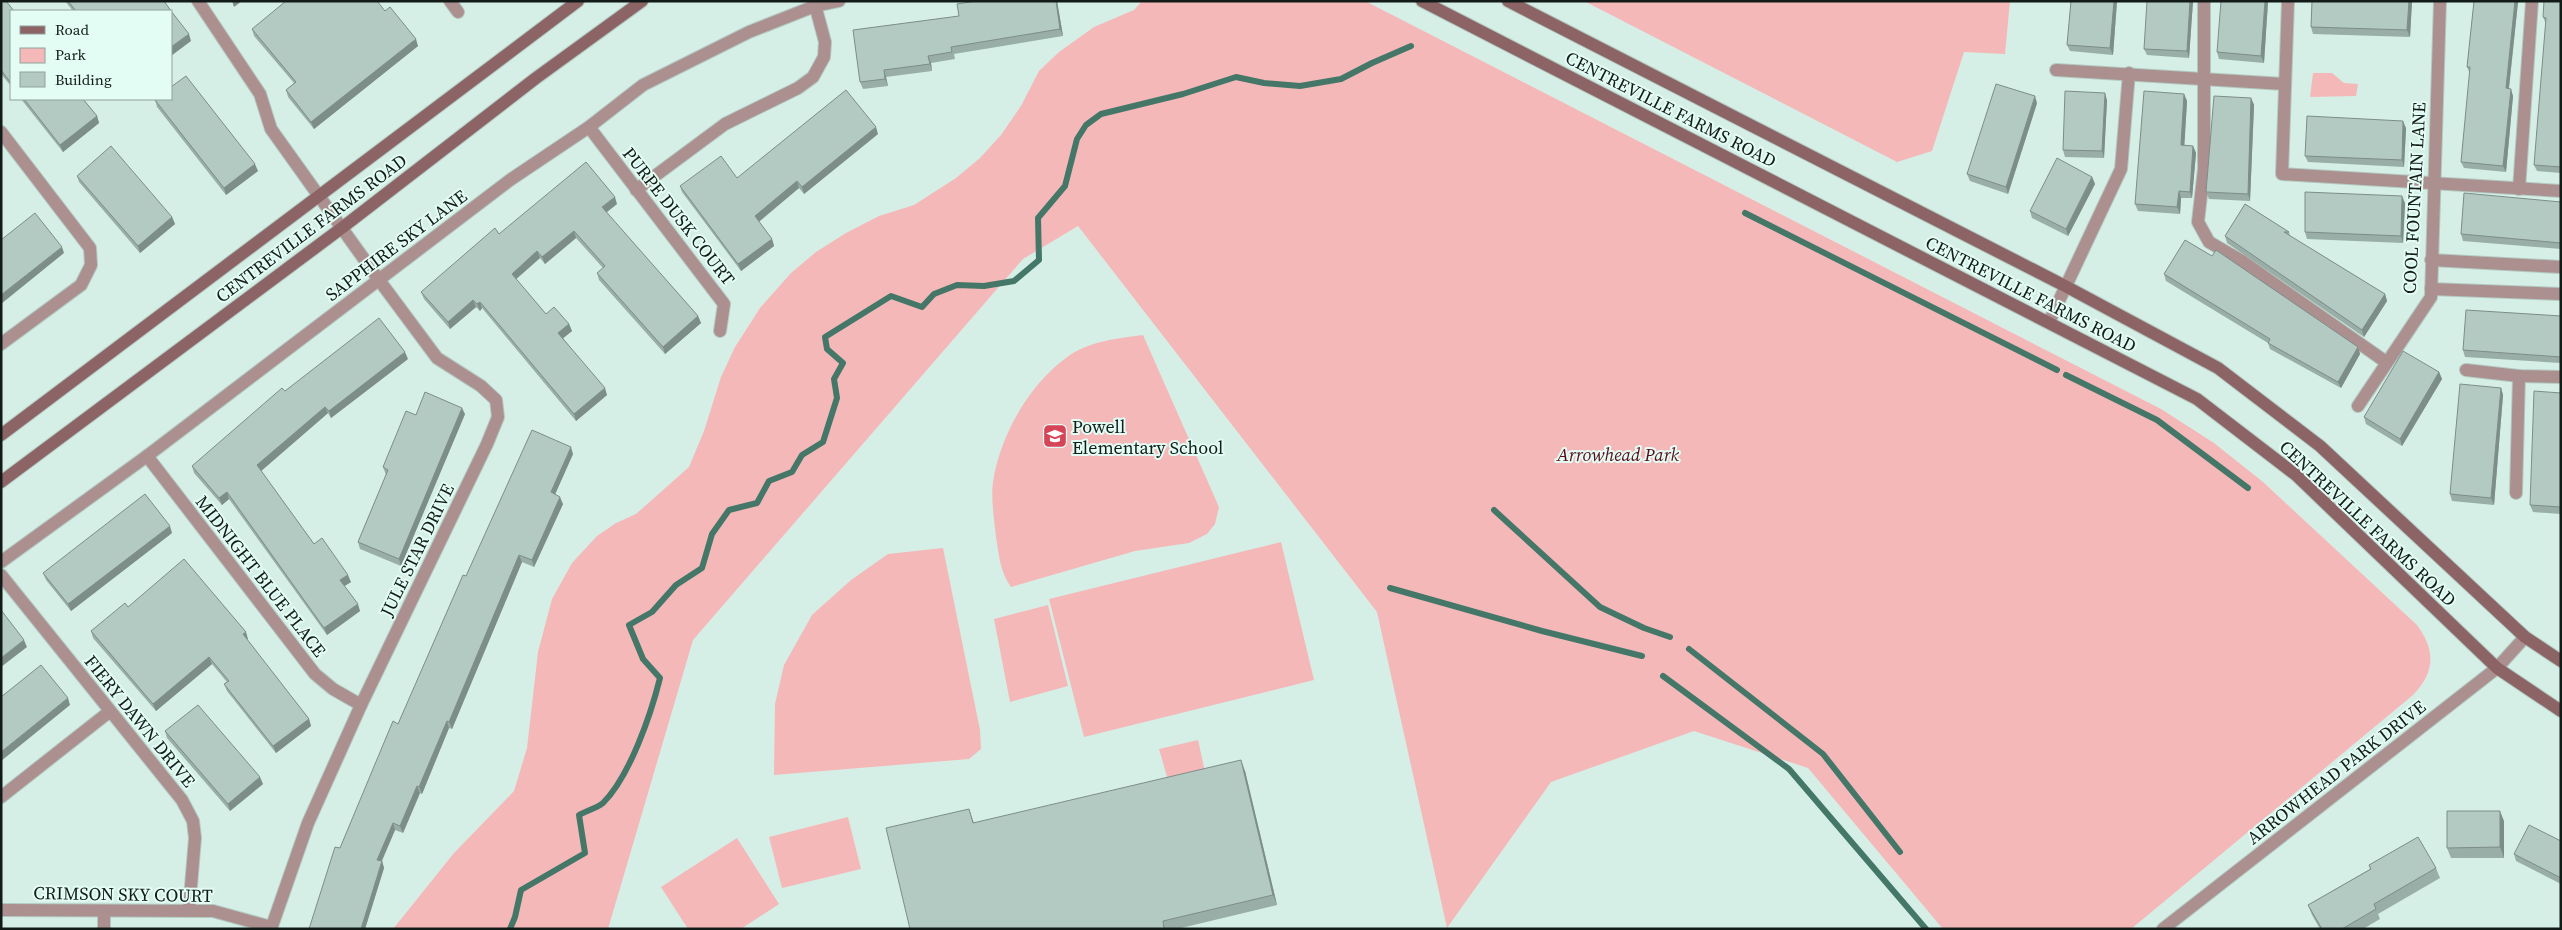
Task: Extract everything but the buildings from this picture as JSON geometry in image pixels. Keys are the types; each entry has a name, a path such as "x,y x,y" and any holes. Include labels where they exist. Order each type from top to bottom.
{"street":[{"name":"JULE STAR DRIVE","path":"198,1 260,94 271,129 343,227 379,280 437,358 481,386 496,400 498,417 487,444 361,705 308,823 271,928"},
{"path":"450,1 458,12"},
{"name":"CENTREVILLE FARMS ROAD","path":"1,435 578,1"},
{"name":"CENTREVILLE FARMS ROAD","path":"1,482 343,227 536,78 642,1"},
{"name":"SAPPHIRE SKY LANE","path":"1,562 147,456 510,180 589,127 643,85 748,32 814,4 839,1"},
{"name":"CENTREVILLE FARMS ROAD","path":"1422,1 2198,399 2288,469 2497,668 2561,711"},
{"name":"CENTREVILLE FARMS ROAD","path":"1508,1 2067,287 2226,374 2320,446 2525,637 2561,662"},
{"path":"2204,1 2202,78 2204,169 2198,222 2209,242 2242,261 2386,362"},
{"path":"2288,1 2282,174 2561,191"},
{"name":"COOL FOUNTAIN LANE","path":"2358,406 2431,297 2440,1"},
{"path":"2519,189 2532,1"},
{"path":"636,190 725,124 798,88 813,77 824,57 826,42 814,4"},
{"path":"2056,70 2284,84"},
{"path":"2049,322 2121,169 2129,73"},
{"name":"PURPE DUSK COURT","path":"589,127 724,304 720,331"},
{"path":"1,132 90,248 91,265 81,285 1,344"},
{"path":"2431,260 2561,267"},
{"path":"2431,289 2561,294"},
{"path":"2466,370 2519,376 2561,378"},
{"path":"2516,493 2519,376"},
{"name":"MIDNIGHT BLUE PLACE","path":"147,456 315,674 333,689 361,705"},
{"name":"FIERY DAWN DRIVE","path":"1,575 182,800 193,821 195,838 190,910"},
{"name":"ARROWHEAD PARK DRIVE","path":"2163,929 2497,668 2525,637"},
{"path":"1,797 110,712"},
{"name":"CRIMSON SKY COURT","path":"1,910 213,911 271,928"},
{"path":"104,911 104,929"}],"green space":[{"name":"Arrowhead Park","path":"1142,1 1365,1 2161,409 2214,443 2263,482 2417,625 2430,653 2429,670 2426,678 2413,695 2131,929 1943,929 1808,768 1694,731 1551,782 1447,928 1377,612 1078,226 1023,259 693,640 608,929 393,929 454,853 514,791 527,748 538,652 552,599 572,563 597,536 616,523 636,514 689,467 704,431 721,377 735,347 760,308 791,273 816,252 846,233 879,216 914,205 956,178 980,158 1001,135 1021,106 1039,71 1059,52 1094,27 1134,10"},
{"path":"1584,1 2010,1 2005,54 1964,52 1932,151 1897,162"},
{"path":"2313,73 2332,73 2344,83 2358,84 2356,96 2310,97"},
{"path":"1143,335 1219,507 1215,524 1207,534 1189,543 1135,551 1011,587 1004,575 999,557 992,491 998,459 1012,425 1031,393 1056,366 1070,355 1096,343"},
{"path":"1281,542 1314,680 1084,737 1049,599"},
{"path":"943,548 980,730 981,749 969,759 774,775 775,704 784,665 812,615 851,580 888,554"},
{"path":"1048,605 1068,686 1010,702 994,619"},
{"path":"1198,740 1205,772 1168,780 1159,749"},
{"path":"848,817 861,869 782,888 769,837"},
{"path":"737,838 779,904 741,929 688,929 661,887"}],"waterway":[{"path":"510,929 515,917 521,890 585,853 579,815 601,805 613,791 631,761 638,744 660,678 643,659 629,625 652,612 676,585 702,568 712,534 729,510 757,503 769,481 792,472 802,455 823,442 837,398 834,379 843,363 827,349 825,337 891,296 922,307 934,294 957,285 984,286 1014,281 1039,260 1038,218 1065,186 1077,139 1086,125 1101,114 1183,94 1236,77 1264,83 1300,86 1341,79 1411,46"},
{"path":"1745,213 2057,370"},
{"path":"2066,375 2157,420 2248,488"},
{"path":"1494,510 1600,607 1644,628 1670,637"},
{"path":"1390,588 1542,631 1642,656"},
{"path":"1689,649 1823,754 1900,852"},
{"path":"1663,676 1789,769 1926,929"}],"place":[{"name":"Powell Elementary School","path":"1055,436"}]}
